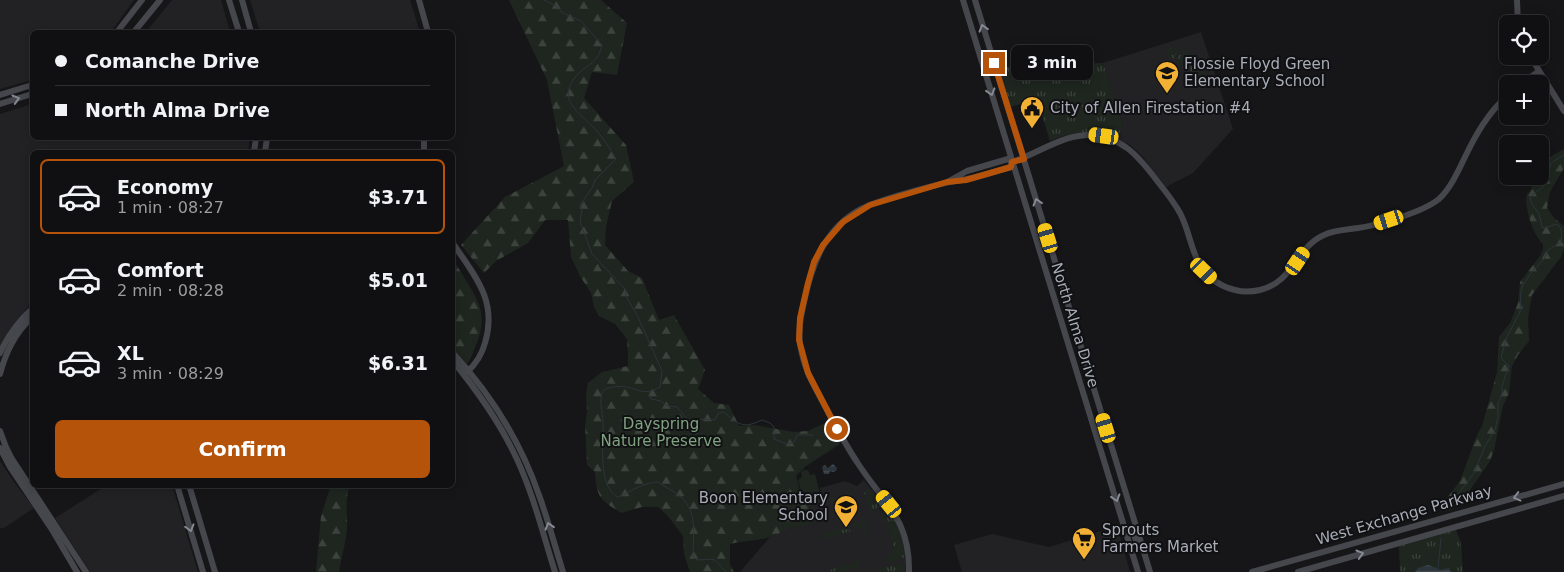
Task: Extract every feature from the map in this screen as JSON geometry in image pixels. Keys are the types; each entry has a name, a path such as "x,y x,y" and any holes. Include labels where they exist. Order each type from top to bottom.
{"street":[{"path":"118,30 142,0"},
{"path":"136,30 160,0"},
{"path":"229,0 238,30"},
{"path":"242,0 250,30"},
{"path":"419,0 427,30"},
{"name":"North Alma Drive","path":"962,0 1138,572"},
{"name":"North Alma Drive","path":"975,0 1150,572"},
{"path":"1518,0 1518,15"},
{"path":"134,9 146,17"},
{"path":"1535,65 1564,110"},
{"path":"1533,75 1539,71"},
{"path":"0,95 30,86"},
{"path":"0,104 30,95"},
{"path":"947,182 958,175 1008,159 1012,162 1024,159 1062,140 1087,135 1104,136 1124,145 1140,158 1174,204 1185,224 1196,256 1204,271 1228,288 1253,291 1267,288 1281,280 1290,272 1309,246 1324,235 1339,230 1376,224 1417,210 1440,198 1452,183 1479,130 1499,104"},
{"path":"909,572 908,547 903,528 892,508 856,462 808,373 801,352 799,326 808,283 814,262 823,245 836,227 852,215 870,205 947,182 966,180 1011,167 1012,162"},
{"path":"978,168 980,176"},
{"path":"455,247 481,286 488,307 489,328 483,350 467,372"},
{"path":"0,353 17,324 30,311"},
{"path":"0,374 8,347 16,334 30,319"},
{"path":"455,356 494,405 519,447 539,494 563,572"},
{"path":"455,362 467,372 513,450 532,498 555,572"},
{"path":"0,431 12,458 30,486"},
{"path":"0,448 10,467 51,528 77,572"},
{"name":"West Exchange Parkway","path":"1252,572 1564,484"},
{"path":"31,488 86,572"},
{"path":"178,488 203,572"},
{"path":"190,488 215,572"},
{"name":"West Exchange Parkway","path":"1298,572 1564,496"},
{"path":"1125,528 1132,529 1138,549 1145,556"},
{"path":"1386,533 1390,546"},
{"path":"1261,572 1293,560"}],"shaded area":[{"path":"0,0 134,0 112,30 30,30 30,81 0,89"},
{"path":"172,0 221,0 229,30 148,30"},
{"path":"250,0 410,0 419,30 259,30"},
{"name":"Flossie Floyd Green Elementary School","path":"1201,32 1233,129 1193,173 1166,187 1142,156 1130,145 1117,138 1123,126 1103,63"},
{"path":"30,105 30,140 250,140 248,150 30,150 30,303 0,359 0,114"},
{"path":"0,461 34,508 4,528 0,528"},
{"path":"833,464 837,468 836,471 824,474 822,467 825,465 828,468"},
{"name":"Boon Elementary School","path":"864,480 890,512 904,547 906,572 740,572 770,537 814,521 806,497 821,491 820,488 845,481 857,486"},
{"path":"102,488 173,488 198,572 90,572 55,518"},
{"path":"1117,526 1130,572 962,572 954,545 992,534 1049,547"},
{"path":"1428,565 1441,570 1449,568 1451,572 1415,572 1418,568"}],"green space":[{"name":"Dayspring Nature Preserve","path":"509,0 601,0 627,23 617,75 592,72 584,98 626,145 634,182 612,201 606,227 605,245 628,271 642,278 659,320 674,315 705,370 698,389 714,403 729,405 739,426 754,425 794,432 808,431 827,422 840,444 806,466 796,476 802,498 806,497 814,522 809,525 794,527 770,537 730,544 730,564 734,572 690,572 684,554 683,536 668,516 658,507 642,507 621,513 604,501 599,493 595,472 587,465 585,426 588,383 602,372 628,366 627,339 615,324 599,316 594,307 591,293 571,257 568,220 545,220 528,243 496,261 484,273 461,245 505,197 564,166 547,80"},
{"path":"1172,46 1178,51 1174,58 1170,60 1166,53"},
{"path":"1182,50 1209,64 1202,77 1175,62"},
{"path":"1019,63 1026,66 1103,63 1123,126 1117,138 1091,133 1076,133 1050,141 1037,99 1010,107 998,70"},
{"path":"1564,149 1564,168 1550,192 1547,208 1554,218 1564,226 1564,249 1561,257 1532,295 1528,318 1529,341 1512,366 1509,393 1503,406 1490,461 1466,496 1450,510 1443,511 1444,502 1460,481 1482,426 1497,372 1499,337 1510,323 1518,303 1520,282 1540,256 1543,249 1543,244 1539,240 1530,220 1526,200 1532,185 1549,185 1549,158"},
{"path":"455,262 476,298 482,320 476,346 467,364 455,351"},
{"path":"808,470 810,475 815,474 820,493 803,497 798,480 802,477 801,472"},
{"path":"330,488 349,488 346,540 339,572 316,572 321,516"},
{"path":"867,488 882,503 878,508 870,510 864,492"},
{"path":"849,490 852,493 842,502 839,499 821,504 822,507 820,508 820,499 822,502 847,494"},
{"path":"885,510 891,512 902,536 906,555 903,558 887,562 885,559 890,557 894,548 887,522 884,523 881,515"},
{"path":"862,521 866,523 868,530 864,534 862,527 854,529 853,524"},
{"path":"848,527 851,531 823,539 822,536 825,532"},
{"path":"1456,530 1461,543 1463,572 1400,572 1399,546"},
{"path":"859,561 861,566 842,572 831,572 830,570"},
{"path":"901,563 905,565 904,572 870,572"}],"waterway":[{"path":"544,0 556,6 563,13 581,21 602,45 596,59 578,74 568,91 572,105 602,137 616,159 595,180 592,188 580,205 582,210 580,222 592,254 625,289 626,296 638,317 662,371 660,387 653,390 642,391 620,386 605,389 601,395 603,463 607,484 611,492 618,497 642,486 658,482 681,497 690,510 692,517 694,533 693,556 697,560 714,560 726,572"},
{"path":"1446,510 1474,473 1485,446 1495,430 1498,417 1498,403 1509,366 1501,358 1506,339 1520,312 1523,285 1544,259 1548,250 1561,242 1559,225 1542,227 1539,214 1532,204 1530,197 1545,185 1546,174 1551,163 1564,155"},
{"path":"649,393 651,399 661,401 667,406 677,407 689,421 715,420 718,414 722,412 726,413 733,420 746,425 762,420 770,423 774,427 774,439 787,444 794,442 797,435 813,435"},
{"path":"1438,569 1441,538"}],"place":[{"name":"Flossie Floyd Green Elementary School","path":"1167,94"},
{"name":"City of Allen Firestation #4","path":"1032,129"},
{"name":"Boon Elementary School","path":"846,528"},
{"name":"Sprouts Farmers Market","path":"1084,560"}],"route":[{"path":"837,429 808,373 799,340 800,318 814,262 836,227 860,209 947,182 966,180 1011,167 1012,162 1024,159 994,63"}]}
